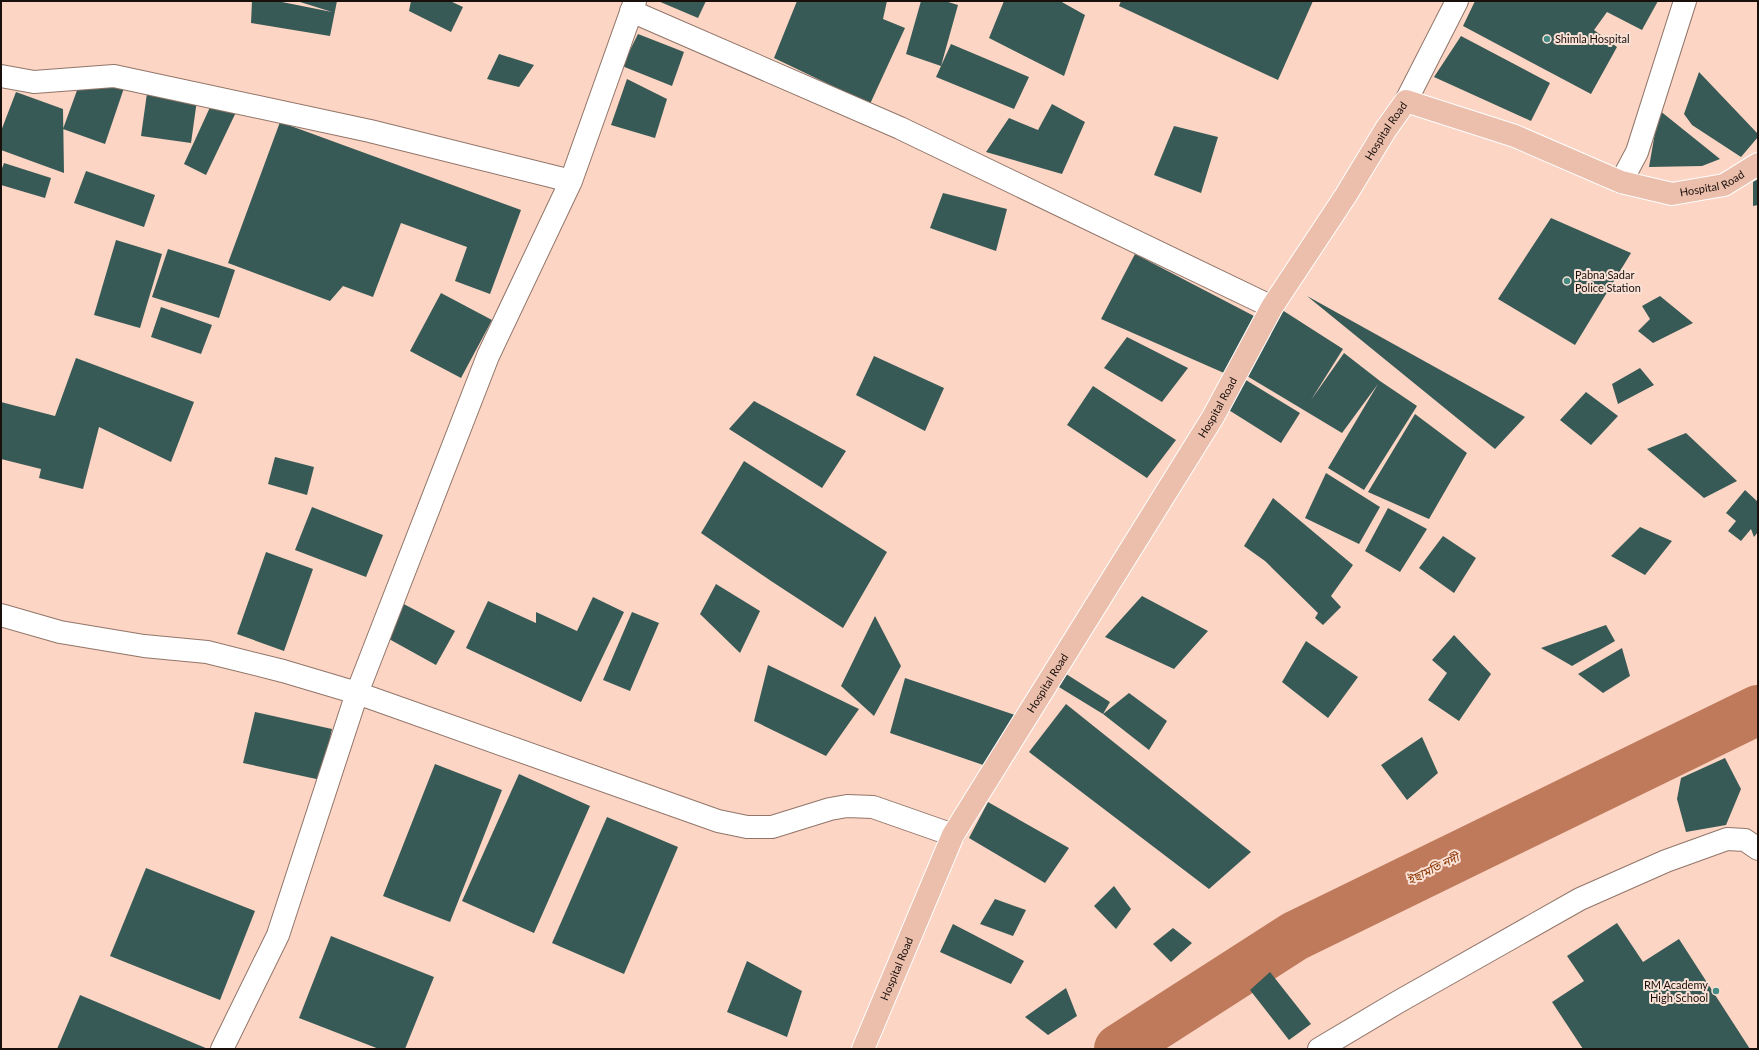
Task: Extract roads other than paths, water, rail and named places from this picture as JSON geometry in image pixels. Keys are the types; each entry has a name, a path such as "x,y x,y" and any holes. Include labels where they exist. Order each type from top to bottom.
{"main road":[{"name":"Hospital Road","path":"863,1049 953,835 1213,417 1272,307 1346,194 1386,129 1406,101 1515,136 1621,182 1672,194 1724,185 1758,164"}],"street":[{"path":"1406,101 1457,1"},
{"path":"1621,182 1637,152 1685,1"},
{"path":"222,1049 278,935 357,693 488,356 571,181 633,6 900,128 1272,307"},
{"path":"1,76 34,82 114,76 370,131 571,181"},
{"path":"1,615 60,632 144,646 207,652 284,671 357,693 718,821 746,827 772,828 830,809 847,806 873,807 953,835"},
{"path":"1319,1049 1398,1002 1580,899 1666,861 1727,839 1745,840 1758,849"}],"waterway":[{"name":"ইছামতি নদী","path":"1119,1049 1295,936 1758,710"}],"place":[{"name":"Shimla Hospital","path":"1547,39"},
{"name":"Pabna Sadar Police Station","path":"1567,281"},
{"name":"RM Academy High School","path":"1716,991"}]}
